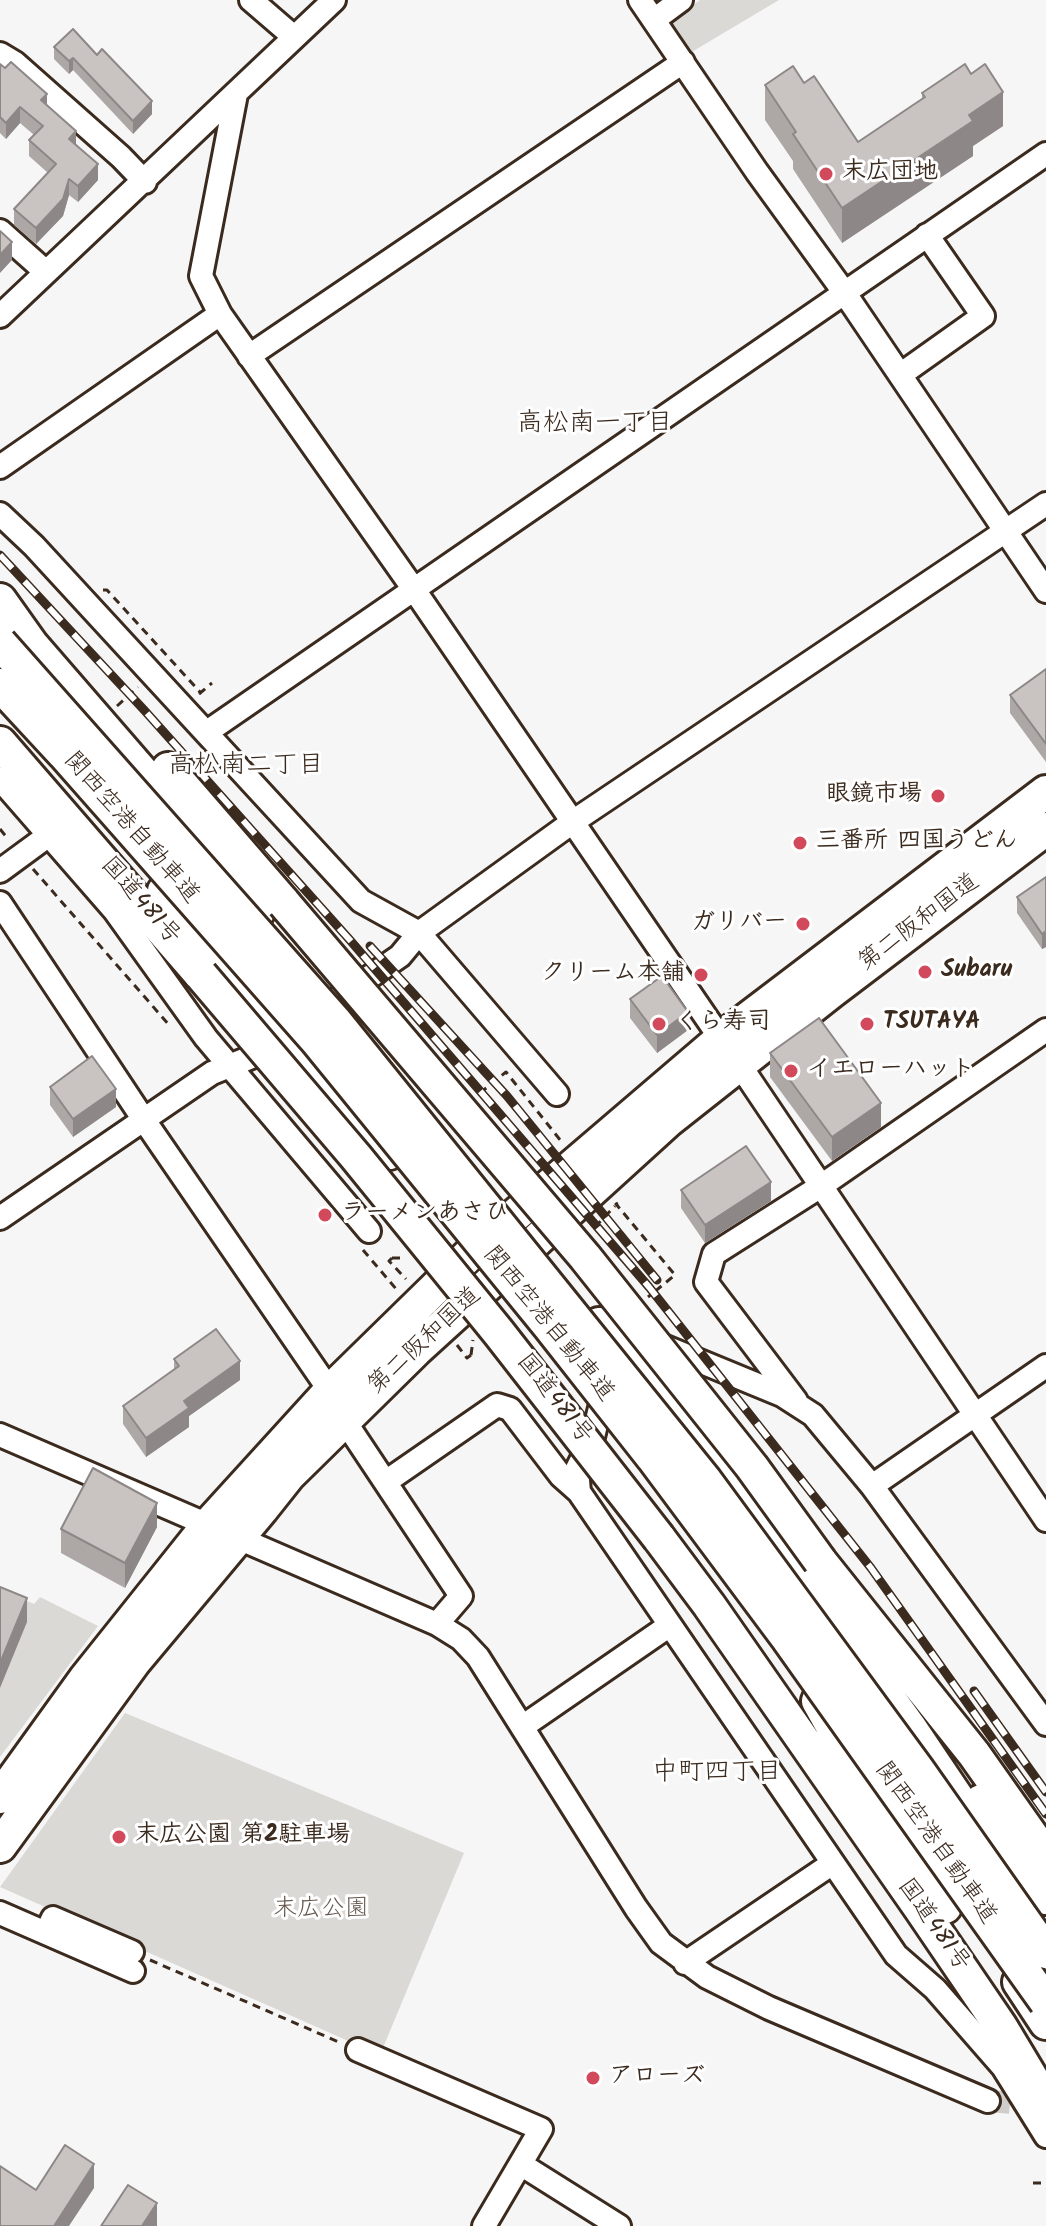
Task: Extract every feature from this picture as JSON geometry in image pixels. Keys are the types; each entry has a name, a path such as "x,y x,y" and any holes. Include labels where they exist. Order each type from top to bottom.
{"highway":[{"path":"0,587 155,754 284,903 585,1257 752,1467 820,1561 833,1600 909,1726 1046,1929"},
{"path":"0,600 32,645 142,772 746,1500 974,1754 1046,1856"},
{"name":"関西空港自動車道","path":"0,643 335,1021 705,1480 918,1770 1046,1952"},
{"name":"関西空港自動車道","path":"0,685 317,1041 549,1326 653,1458 788,1639 1046,2002"},
{"path":"0,705 47,755 287,1034 671,1491 913,1824 1046,2023"},
{"name":"国道481号","path":"0,743 356,1157 659,1538 709,1605 1001,2027 1046,2102"},
{"name":"第二阪和国道","path":"0,1846 134,1662 289,1475 416,1350 669,1120 730,1051 1046,792"},
{"name":"第二阪和国道","path":"0,1797 85,1679 208,1525 330,1391 472,1252 632,1112 730,1051 1046,829"},
{"path":"833,1600 954,1761 1046,1898"},
{"path":"709,1605 907,1850"},
{"path":"793,1656 854,1765 1046,2062"}],"street":[{"path":"251,0 287,31"},
{"path":"0,316 334,0"},
{"path":"640,0 844,292 1046,591"},
{"path":"654,20 681,0"},
{"path":"0,54 15,63 145,182"},
{"path":"249,356 683,62"},
{"path":"236,94 201,276 220,314 574,821 1046,1520"},
{"path":"207,732 1046,154"},
{"path":"0,231 46,272"},
{"path":"900,375 983,316 927,235"},
{"path":"0,467 220,314"},
{"path":"0,1218 212,1073 254,1056 287,1034 400,956 419,933 574,821 1046,504"},
{"path":"0,514 34,546 361,901 419,933 557,1094"},
{"path":"0,779 115,911 206,1038 369,1231"},
{"path":"0,871 49,835"},
{"path":"0,903 330,1391"},
{"path":"802,1408 706,1282 714,1254 821,1186 1046,1030"},
{"path":"591,1315 782,1395 813,1415 872,1486 1045,1720"},
{"path":"872,1486 1046,1366"},
{"path":"387,1481 497,1405 510,1409 561,1476 579,1492 896,1955 935,1989 1003,2067 1046,2136"},
{"path":"579,1492 577,1469 593,1437 600,1408"},
{"path":"344,1420 461,1596 437,1624"},
{"path":"0,1435 437,1624 461,1639 478,1657 661,1943 707,1977 769,2008 988,2101"},
{"path":"522,1727 670,1625"},
{"path":"685,1963 833,1863"},
{"path":"0,1913 46,1933 132,1962"},
{"path":"358,2050 541,2129 484,2226"},
{"path":"522,2165 619,2226"}],"path":[{"path":"101,594 104,589 107,590 201,693"},
{"path":"193,694 201,693 212,683"},
{"path":"476,1097 506,1072 562,1142"},
{"path":"626,1195 616,1204 675,1275 643,1301"},
{"path":"392,1258 389,1261 411,1285"},
{"path":"452,1339 467,1358 471,1355"},
{"path":"132,1962 358,2050"},
{"path":"1033,2183 1046,2183"}],"green space":[{"path":"700,0 779,0 690,53 669,24"},
{"path":"0,1589 34,1604 40,1597 98,1626 0,1757"},
{"name":"末広公園","path":"125,1713 464,1853 380,2055 0,1887"}],"building":[{"path":"73,29 97,55 102,49 152,101 133,121 73,58 69,61 54,47"},
{"path":"11,62 47,94 41,100 76,131 69,139 98,164 78,186 69,179 63,199 36,228 14,209 56,164 29,140 43,126 20,107 6,123 0,117 0,64 5,68"},
{"path":"965,64 971,74 985,64 1003,92 969,115 973,121 842,208 765,85 793,66 804,83 814,76 858,142 925,97 922,93"},
{"path":"0,231 12,242 0,255"},
{"path":"1046,669 1046,744 1010,695"},
{"path":"1046,877 1046,931 1042,934 1017,897"},
{"path":"662,976 688,1012 657,1035 630,999"},
{"path":"819,1018 881,1103 832,1137 770,1053"},
{"path":"92,1056 116,1089 73,1119 50,1087"},
{"path":"746,1146 771,1182 705,1225 681,1190"},
{"path":"216,1329 240,1361 184,1401 189,1408 146,1438 123,1406 179,1366 174,1359"},
{"path":"93,1468 157,1503 125,1563 61,1529"},
{"path":"0,1587 27,1598 0,1663"},
{"path":"65,2145 94,2164 54,2226 0,2226 0,2166 36,2190"},
{"path":"128,2185 157,2203 142,2226 101,2226"}],"tunnel":[{"path":"988,2101 1013,2103 1043,2100"}],"railway":[{"path":"0,555 349,939 649,1287 871,1568 1046,1814"},
{"path":"370,946 507,1096 657,1280"},
{"path":"974,1691 1046,1792"}],"place":[{"name":"末広団地","path":"826,174"},
{"name":"眼鏡市場","path":"938,796"},
{"name":"三番所 四国うどん","path":"800,843"},
{"name":"ガリバー","path":"803,924"},
{"name":"Subaru","path":"925,972"},
{"name":"クリーム本舗","path":"701,975"},
{"name":"くら寿司","path":"659,1024"},
{"name":"TSUTAYA","path":"867,1024"},
{"name":"イエローハット","path":"791,1071"},
{"name":"ラーメンあさひ","path":"325,1215"},
{"name":"末広公園 第2駐車場","path":"119,1837"},
{"name":"アローズ","path":"593,2078"}],"district":[{"name":"高松南一丁目","path":"595,426"},
{"name":"高松南二丁目","path":"246,768"},
{"name":"中町四丁目","path":"717,1775"}]}
